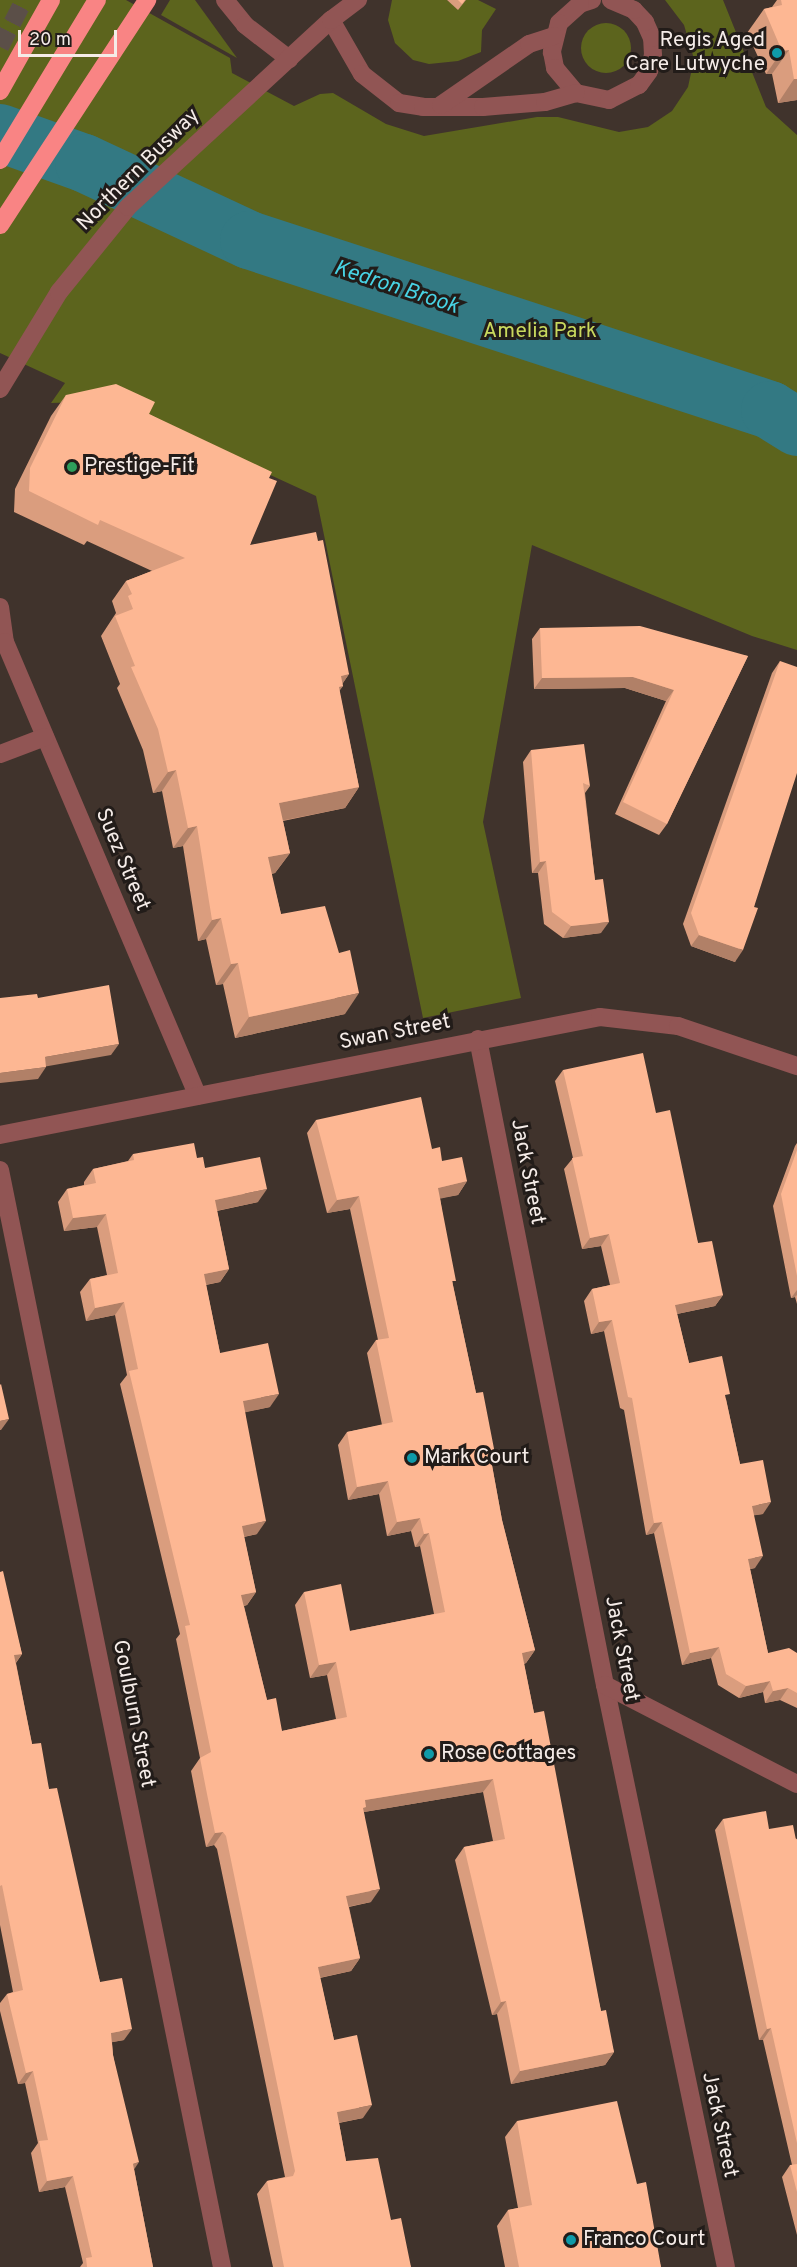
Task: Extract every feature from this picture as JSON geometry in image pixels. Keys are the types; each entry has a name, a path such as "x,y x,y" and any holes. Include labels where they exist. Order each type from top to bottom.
{"highway":[{"path":"0,91 51,0"},
{"path":"0,160 97,0"},
{"path":"0,225 144,4"}],"street":[{"path":"225,0 245,25 289,59"},
{"name":"Northern Busway","path":"331,20 344,0"},
{"name":"Northern Busway","path":"0,388 15,360 59,292 102,236 156,179 331,20 358,0"},
{"path":"584,1 560,23 554,36 555,68 576,93 592,99 609,100 625,96 649,71 652,38 634,5 611,0"},
{"path":"331,20 362,75 379,91 412,106 441,105 483,108 545,102 576,93"},
{"path":"441,105 529,44 554,36"},
{"name":"Suez Street","path":"0,607 3,640 198,1096"},
{"path":"0,754 45,737"},
{"name":"Swan Street","path":"0,1135 574,1020 628,1018 678,1026 797,1066"},
{"name":"Jack Street","path":"478,1039 605,1686 726,2267"},
{"name":"Goulburn Street","path":"0,1170 222,2267"},
{"path":"605,1686 797,1784"}],"green space":[{"name":"Amelia Park","path":"0,0 126,0 230,58 232,73 294,106 320,94 333,93 386,124 424,136 537,117 558,117 619,132 648,127 672,111 688,87 694,59 684,25 665,0 723,0 766,107 797,135 797,650 752,636 532,545 483,822 521,998 423,1018 316,496 109,401 51,403 65,383 0,353"},
{"path":"170,0 195,0 237,58 161,15"},
{"path":"392,0 447,0 458,9 466,0 478,0 496,9 482,30 481,52 458,61 429,64 413,60 395,43 388,20"},
{"path":"606,23 615,25 626,34 631,48 629,57 620,68 606,73 597,71 586,62 581,48 583,39 592,28"}],"building":[{"path":"781,0 797,0 797,79 794,79 789,50 782,51 764,9 782,5"},
{"path":"116,384 155,402 149,414 272,472 269,478 277,481 250,545 316,532 318,541 323,540 349,674 341,676 343,686 339,687 359,787 279,803 290,853 268,857 281,914 325,906 339,953 350,950 359,993 249,1017 238,963 231,964 221,918 212,920 197,826 188,828 176,770 168,772 158,729 131,667 135,666 115,616 133,609 128,596 132,594 126,581 185,558 100,520 98,525 29,491 30,468 66,395"},
{"path":"640,626 748,656 667,824 623,802 674,690 633,677 542,678 540,628"},
{"path":"780,661 797,667 797,773 754,907 758,908 743,950 699,935 691,913"},
{"path":"584,744 590,786 583,783 595,880 603,879 609,922 571,926 552,912 546,861 540,862 531,750"},
{"path":"109,985 119,1044 45,1057 46,1067 0,1073 0,998 37,994 38,998"},
{"path":"643,1053 656,1113 670,1110 698,1243 712,1241 723,1295 675,1305 689,1363 722,1356 730,1394 725,1395 740,1464 763,1460 771,1502 752,1506 763,1556 748,1559 768,1653 789,1648 797,1653 797,1693 788,1688 773,1691 770,1681 746,1686 726,1674 719,1647 690,1653 662,1522 654,1523 632,1398 628,1397 612,1320 599,1322 592,1289 620,1283 609,1234 590,1238 572,1158 583,1156 563,1070"},
{"path":"421,1097 432,1149 440,1147 442,1161 462,1157 467,1181 438,1188 456,1281 452,1281 476,1393 483,1392 496,1459 491,1460 502,1520 535,1650 522,1653 534,1713 544,1711 601,2011 606,2010 614,2052 520,2071 506,2001 501,2002 464,1847 505,1839 493,1779 365,1800 366,1807 363,1808 380,1889 346,1896 360,1958 318,1967 334,2040 357,2035 372,2105 337,2112 346,2161 378,2158 391,2220 401,2218 411,2267 284,2267 267,2181 293,2176 295,2171 226,1836 223,1832 215,1833 200,1758 211,1752 185,1626 190,1625 129,1371 138,1369 124,1302 95,1308 90,1279 118,1273 106,1214 73,1218 67,1189 96,1183 93,1169 134,1160 133,1154 194,1143 197,1158 203,1157 205,1168 260,1157 267,1189 215,1200 229,1269 204,1274 220,1353 268,1343 279,1394 243,1401 266,1521 242,1526 256,1592 241,1595 267,1700 276,1698 282,1731 347,1717 336,1662 319,1665 304,1592 341,1584 350,1631 445,1612 429,1533 424,1534 420,1518 397,1522 388,1481 357,1487 347,1432 393,1422 376,1340 389,1338 359,1196 337,1200 316,1120"},
{"path":"797,1150 797,1276 781,1194"},
{"path":"0,1385 9,1419 0,1421"},
{"path":"3,1571 22,1654 14,1655 32,1744 41,1743 49,1789 57,1788 100,1982 122,1978 132,2029 111,2033 113,2055 139,2162 133,2164 153,2267 87,2267 86,2258 92,2257 73,2176 47,2181 39,2141 48,2140 33,2071 26,2073 7,1994 23,1990 2,1885 0,1886 0,1572"},
{"path":"766,1811 769,1829 793,1825 797,1839 797,2143 771,2028 767,2029 723,1819"},
{"path":"617,2101 637,2184 646,2182 661,2267 519,2267 508,2210 532,2205 517,2121"},
{"path":"797,2164 797,2192 790,2165"}],"waterway":[{"name":"Kedron Brook","path":"0,133 84,163 249,240 770,410 797,427"}],"tunnel":[{"path":"0,47 24,0"}],"place":[{"name":"Regis Aged Care Lutwyche","path":"777,53"},
{"name":"Prestige-Fit","path":"72,467"},
{"name":"Mark Court","path":"412,1458"},
{"name":"Rose Cottages","path":"429,1754"},
{"name":"Franco Court","path":"571,2240"}]}
